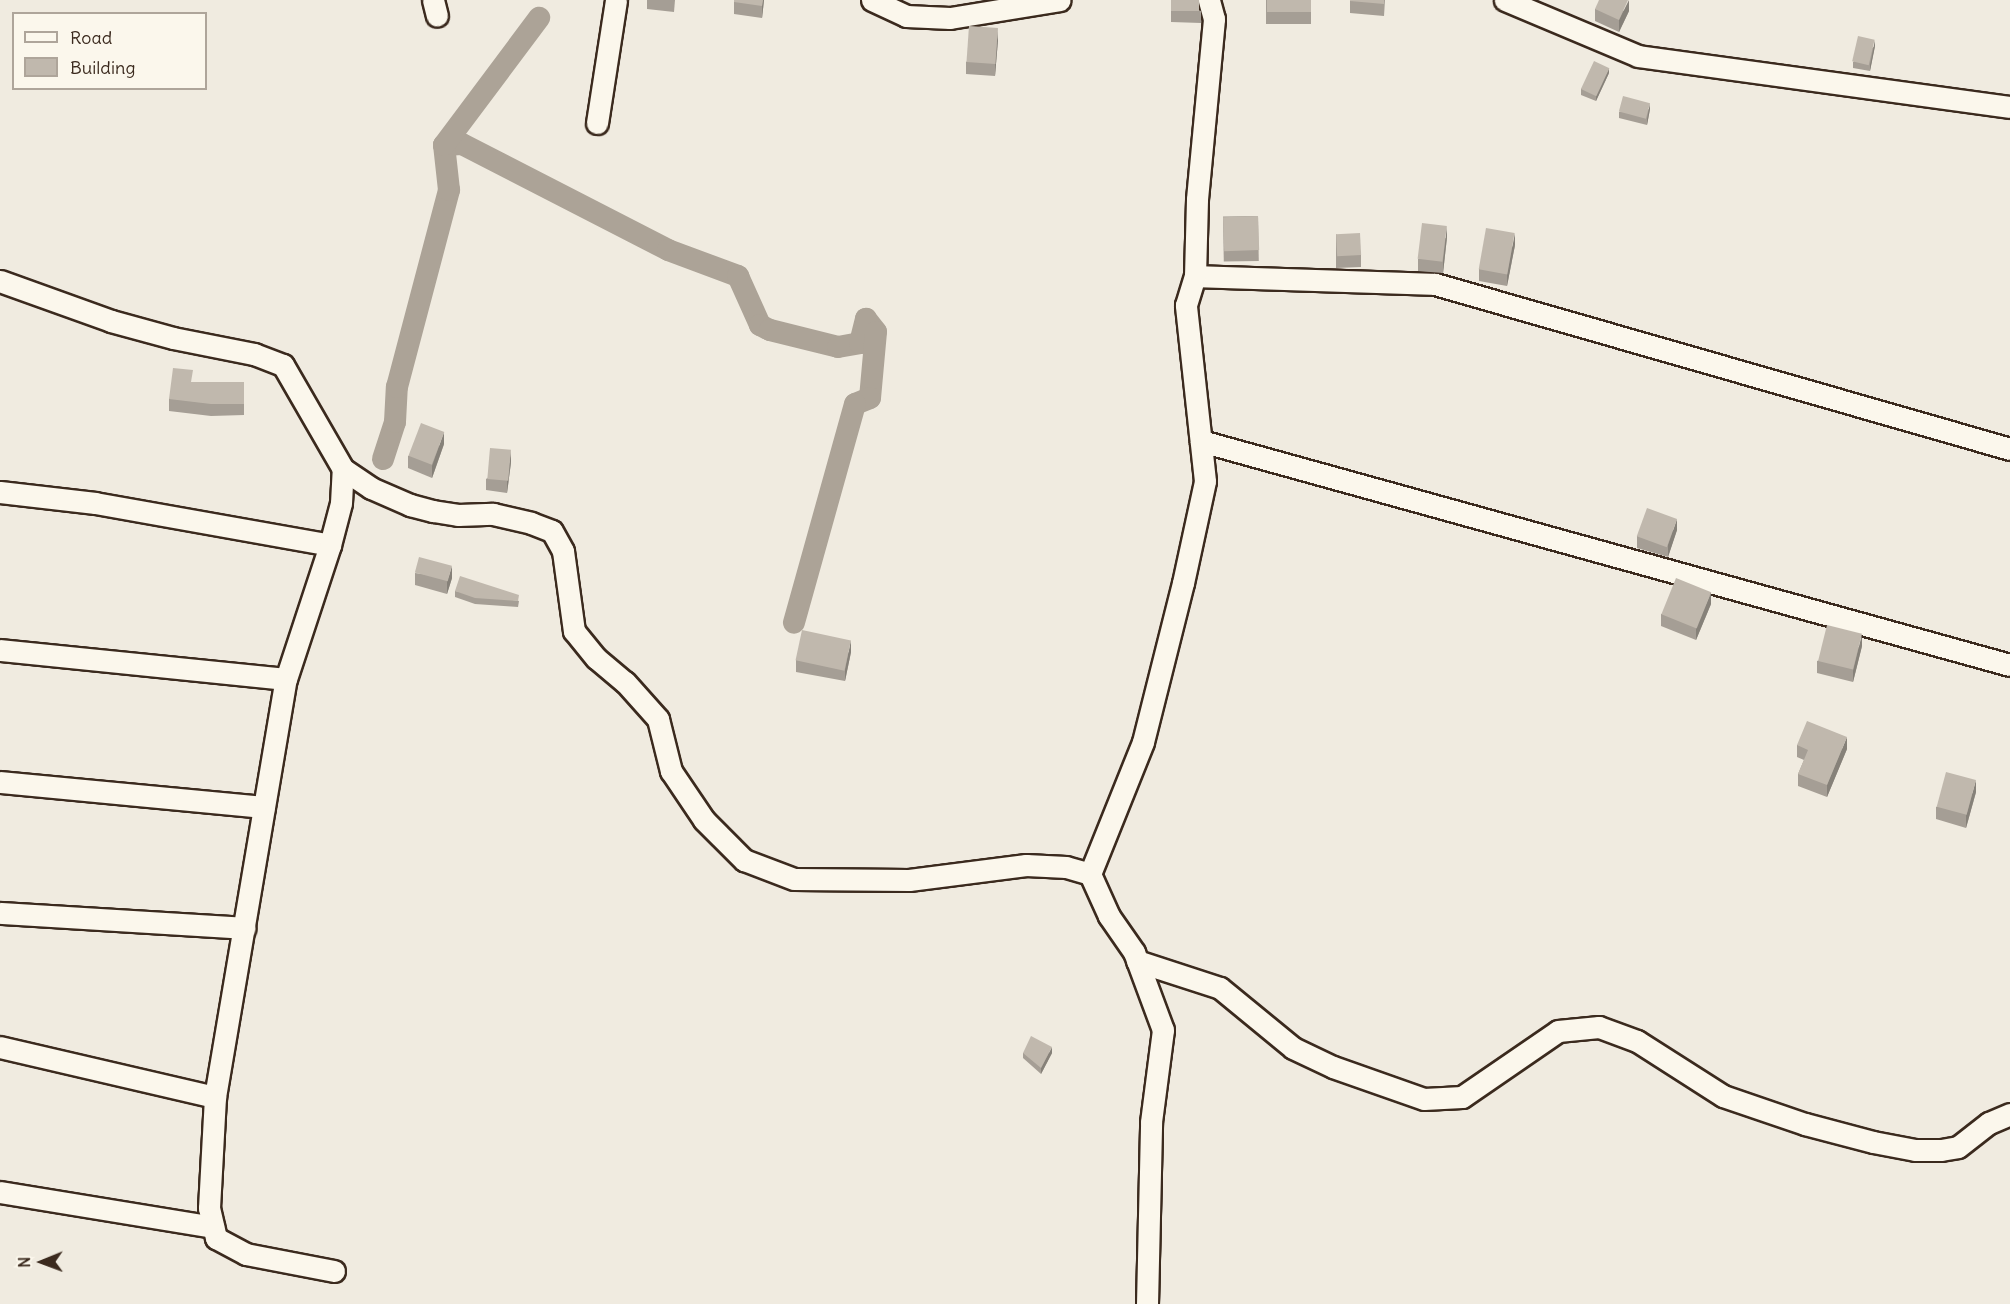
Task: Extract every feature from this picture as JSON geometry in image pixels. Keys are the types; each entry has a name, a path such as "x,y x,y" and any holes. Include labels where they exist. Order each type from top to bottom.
{"street":[{"path":"597,123 615,0"},
{"path":"872,0 906,16 950,18 1060,0"},
{"path":"1089,874 1143,742 1183,583 1205,481 1186,305 1195,276 1197,199 1214,19 1209,0"},
{"path":"1505,0 1638,56 2010,107"},
{"path":"1195,276 1436,284 2010,449"},
{"path":"0,281 111,321 173,338 254,354 283,365 343,469 371,488 410,505 458,515 492,514 531,523 552,531 563,550 574,631 596,658 625,681 658,719 670,771 704,820 744,860 794,879 909,880 1026,865 1066,867 1089,874 1109,916 1137,961 1163,1030 1150,1122 1147,1304"},
{"path":"1201,441 2010,665"},
{"path":"334,1271 246,1254 216,1238 208,1208 215,1097 286,679 330,545 340,503 343,469"},
{"path":"0,492 94,503 330,545"},
{"path":"0,650 286,679"},
{"path":"0,782 264,807"},
{"path":"0,913 245,928"},
{"path":"1137,961 1220,988 1293,1048 1333,1067 1424,1099 1462,1097 1558,1031 1599,1027 1637,1041 1723,1096 1805,1124 1873,1142 1915,1149 1941,1150 1958,1147 1989,1122 2010,1114"},
{"path":"0,1047 215,1097"},
{"path":"0,1192 213,1227"}],"building":[{"path":"734,0 763,0 762,6 734,2"},
{"path":"1171,0 1199,0 1199,11 1171,11"},
{"path":"1267,0 1311,0 1311,12 1267,12"},
{"path":"1384,0 1384,4 1350,1"},
{"path":"1599,0 1628,0 1619,20 1595,9"},
{"path":"969,26 998,28 995,64 966,62"},
{"path":"1858,36 1875,40 1869,65 1852,61"},
{"path":"1594,61 1609,68 1596,96 1581,89"},
{"path":"1623,96 1650,103 1646,119 1619,111"},
{"path":"1258,216 1259,250 1224,251 1223,217"},
{"path":"1422,223 1447,226 1442,262 1418,259"},
{"path":"1486,228 1515,233 1507,274 1479,269"},
{"path":"1360,233 1361,255 1337,256 1336,234"},
{"path":"173,368 193,370 191,382 244,382 244,404 211,404 169,399"},
{"path":"421,423 444,432 432,465 408,456"},
{"path":"490,448 511,450 508,481 487,479"},
{"path":"1647,508 1677,519 1667,547 1637,536"},
{"path":"419,557 452,566 448,581 415,572"},
{"path":"460,576 519,595 518,601 475,598 455,591"},
{"path":"1676,578 1711,592 1697,628 1661,614"},
{"path":"1827,625 1862,634 1853,670 1818,661"},
{"path":"802,630 851,640 844,671 796,660"},
{"path":"1807,721 1847,737 1827,785 1798,774 1808,750 1797,745"},
{"path":"1946,772 1976,780 1967,815 1937,807"},
{"path":"1031,1036 1052,1047 1041,1068 1023,1053"}],"waterway":[{"path":"383,459 395,422 397,387 449,190 444,145 539,18"},
{"path":"444,145 462,144 668,250 738,276 760,325 770,330 838,347 860,343 866,319 876,332 870,398 855,404 794,623"}]}
